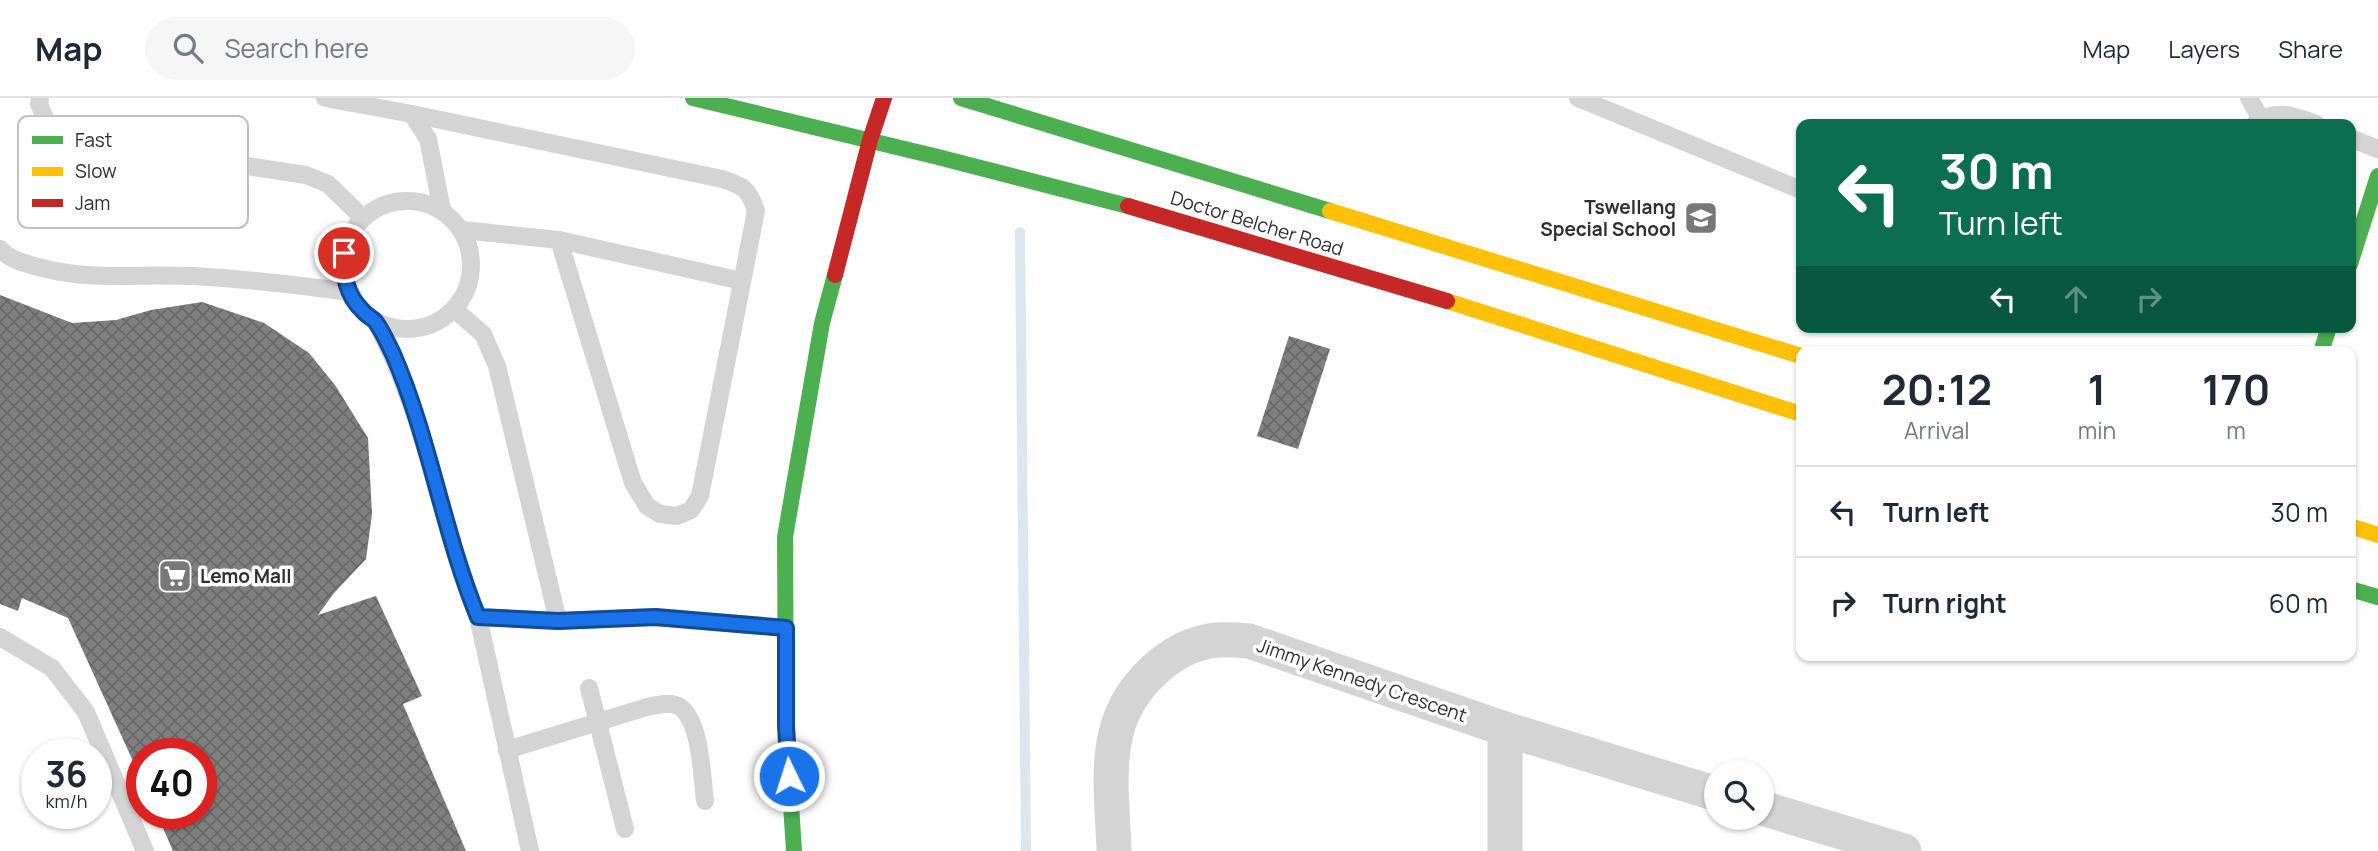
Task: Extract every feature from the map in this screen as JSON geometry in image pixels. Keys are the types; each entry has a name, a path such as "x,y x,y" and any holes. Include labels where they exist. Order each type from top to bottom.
{"main road":[{"name":"Doctor Belcher Road","path":"693,98 870,140 1180,221 1568,339 1796,412"},
{"path":"794,851 786,726 785,537 822,323 870,140 884,98"},
{"name":"Doctor Belcher Road","path":"961,98 1796,354"},
{"path":"2356,245 2378,176"},
{"path":"2356,528 2378,535"},
{"path":"2356,591 2378,597"}],"street":[{"name":"Jimmy Kennedy Crescent","path":"1114,851 1113,761 1115,735 1122,714 1140,684 1163,663 1185,649 1215,640 1249,641 1505,729 1704,790"},
{"path":"1505,729 1505,851"},
{"path":"1774,812 1904,851"}],"lane":[{"path":"40,98 39,104 44,116"},
{"path":"325,98 412,114 739,185 751,194 756,211 700,496 691,510 677,516 660,514 647,506 633,482 559,240"},
{"path":"1578,98 1796,188"},
{"path":"2249,98 2257,119"},
{"path":"412,114 428,139 442,210"},
{"path":"2263,119 2277,114 2291,114 2304,119"},
{"path":"2356,140 2378,149"},
{"path":"248,166 306,175 328,184 363,218"},
{"path":"416,201 442,210 462,230 472,257 469,285 454,309 437,323 417,329 395,329 375,321 356,304 349,292 344,273 344,253 351,234 363,218 388,204 416,201"},
{"path":"462,230 559,240 742,281"},
{"path":"0,249 20,262 94,277 190,276 349,292"},
{"path":"454,309 483,334 497,366 558,621"},
{"path":"375,321 392,353 421,429 466,586 478,617 530,851"},
{"path":"478,617 558,621 655,617 786,628"},
{"path":"0,637 52,668 86,712 145,851"},
{"path":"589,688 625,830"},
{"path":"508,750 647,707 667,704 679,707 692,724 705,802"}],"building":[{"name":"Lemo Mall","path":"0,295 72,323 116,320 151,310 202,302 264,323 309,353 335,385 368,438 372,514 366,559 334,593 318,615 376,596 422,696 403,704 466,851 173,851 163,829 217,829 217,738 126,738 126,746 68,618 22,598 18,611 0,604"},
{"path":"1289,336 1330,349 1298,449 1257,436"}],"waterway":[{"path":"1020,232 1026,851"}],"traffic: fast":[{"path":"693,98 1128,206"},
{"path":"961,98 1330,211"},
{"path":"2356,245 2378,176"},
{"path":"794,851 786,726 785,537 822,323 835,275"},
{"path":"2323,346 2327,333"},
{"path":"2356,591 2378,597"}],"traffic: slow":[{"path":"1330,211 1796,354"},
{"path":"1447,301 1796,412"},
{"path":"2356,528 2378,535"}],"traffic: jam":[{"path":"835,275 870,140 884,98"},
{"path":"1128,206 1447,301"}],"place":[{"name":"Tswellang Special School","path":"1701,218"},
{"name":"Lemo Mall","path":"175,576"}],"route":[{"path":"344,253 344,273 349,292 364,313 375,321 392,353 421,429 466,586 478,617 558,621 655,617 786,628 789,776"}]}
